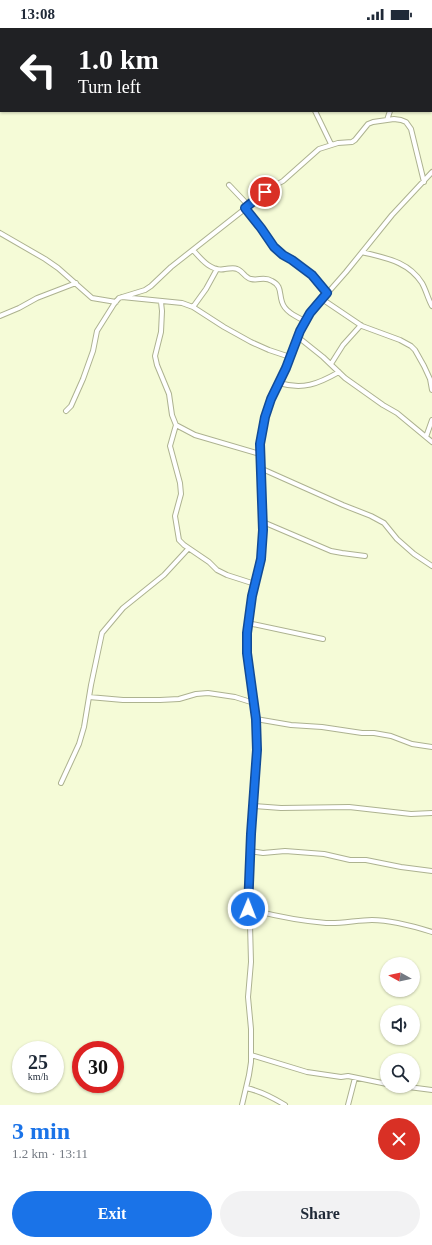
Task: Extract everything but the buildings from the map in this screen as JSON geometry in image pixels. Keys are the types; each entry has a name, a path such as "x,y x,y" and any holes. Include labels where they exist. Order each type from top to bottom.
{"street":[{"path":"316,112 331,144"},
{"path":"387,120 390,112"},
{"path":"66,411 71,406 83,379 93,350 97,331 116,302 121,297 144,290 151,286 171,267 246,207 283,181 320,149 331,144 352,142 368,124 387,120 401,120 406,122 411,129 424,182"},
{"path":"242,1105 250,1075 251,1055 248,997 251,962 248,909 250,852 257,750 256,719 247,653 248,624 261,559 263,503 260,454 266,413 305,321 310,313 392,215 432,172"},
{"path":"229,186 246,207 274,247 312,275 327,293"},
{"path":"0,233 45,259 76,283 92,298 116,302"},
{"path":"193,250 206,265 224,270 233,268 238,269 246,277 251,279 264,278 274,282 281,291 282,303 288,311 305,321"},
{"path":"362,252 402,264 413,271 423,284 432,306"},
{"path":"193,307 206,289 217,269"},
{"path":"0,316 38,298 76,283"},
{"path":"121,297 182,303 193,307 251,342 290,357"},
{"path":"322,299 361,325 400,340 411,346 424,366 430,379 432,390"},
{"path":"161,302 161,332 155,356 157,365 170,394 172,415 176,425 170,446 180,483 181,494 175,516 179,540 188,549 209,562 217,570 227,575 255,584"},
{"path":"331,364 343,345 361,325"},
{"path":"298,337 331,364 345,378 397,413 432,442"},
{"path":"279,383 291,387 305,386 323,380 339,372"},
{"path":"426,437 432,420"},
{"path":"176,425 195,435 260,454"},
{"path":"260,468 384,523 397,539 414,554 432,566"},
{"path":"263,522 331,551 342,554 365,556"},
{"path":"61,783 76,750 84,727 102,633 123,608 164,575 188,549"},
{"path":"248,624 323,639"},
{"path":"89,696 123,700 160,700 179,699 196,694 208,693 235,696 254,703"},
{"path":"256,719 291,725 374,733 391,736 412,744 432,747"},
{"path":"253,806 281,808 349,806 406,813 432,813"},
{"path":"250,852 324,854 350,860 366,860 432,871"},
{"path":"248,909 280,918 326,923 374,920 412,926 432,932"},
{"path":"251,1055 307,1072 340,1077 348,1076 380,1083"},
{"path":"348,1105 355,1078"},
{"path":"246,1088 258,1090 270,1095 285,1105"},
{"path":"420,1088 432,1090"}],"route":[{"path":"248,909 257,727 247,653 247,633 252,596 261,559 263,530 260,444 265,417 271,399 286,368 300,331 310,313 327,293 312,275 274,247 245,208 265,192"}]}
